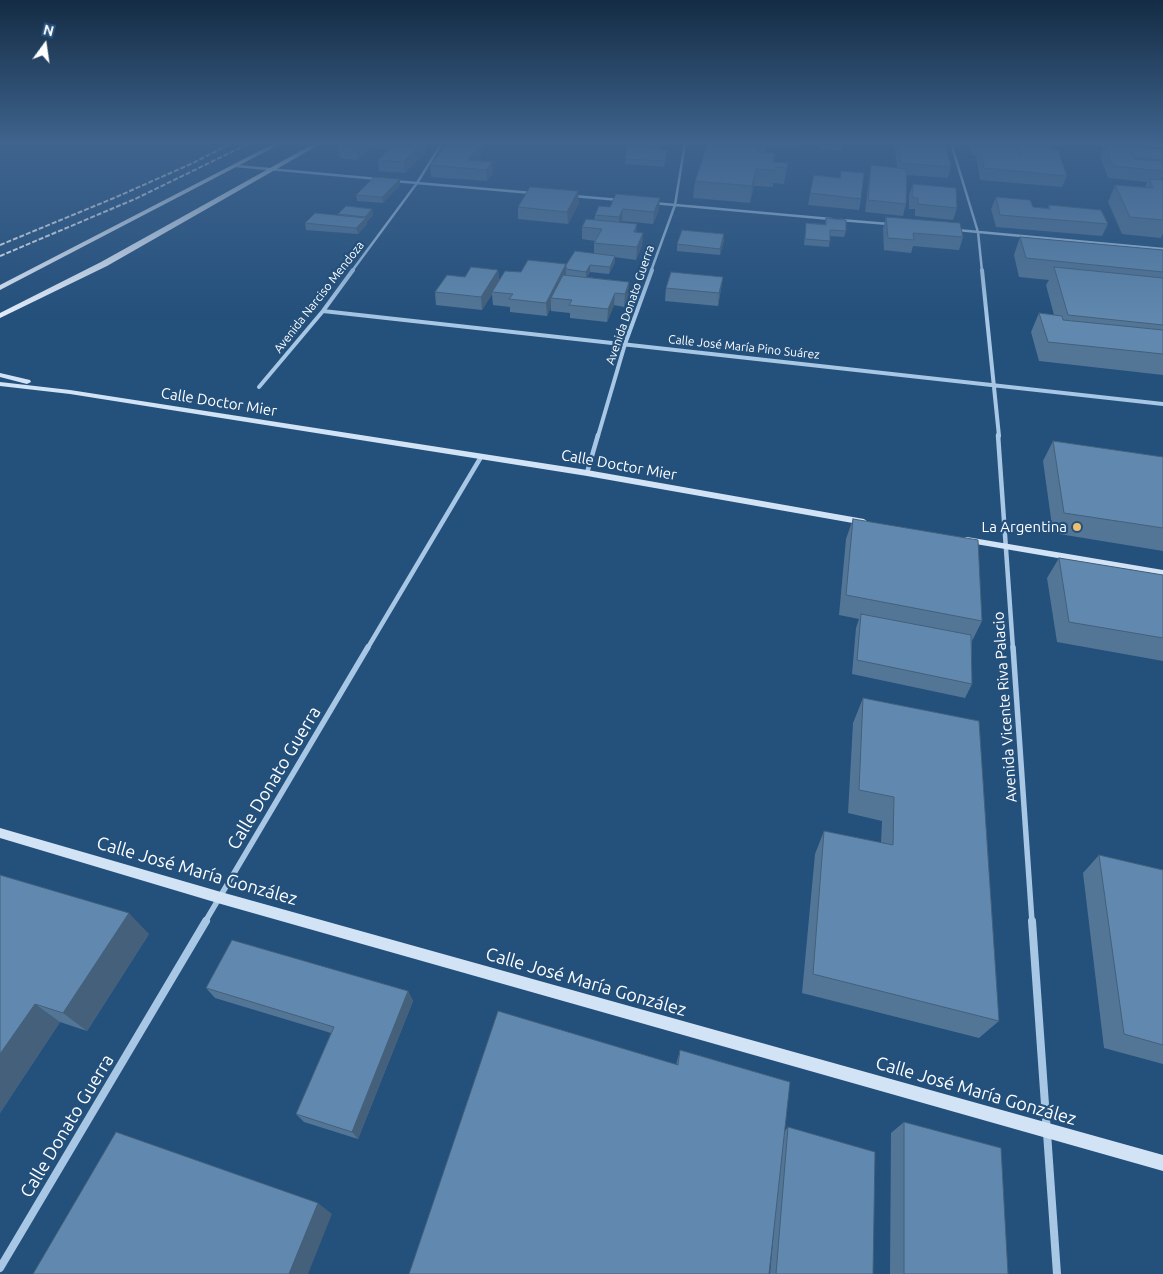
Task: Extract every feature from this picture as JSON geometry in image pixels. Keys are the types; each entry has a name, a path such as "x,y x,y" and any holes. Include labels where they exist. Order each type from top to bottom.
{"main road":[{"path":"0,288 165,202"},
{"path":"0,316 104,264 214,202"},
{"name":"Calle Doctor Mier","path":"0,375 70,392"},
{"name":"Calle Doctor Mier","path":"0,384 70,392 587,473 870,523"},
{"path":"957,539 1163,573"},
{"name":"Calle José María González","path":"0,833 220,898 1163,1162"}],"street":[{"name":"Avenida Narciso Mendoza","path":"259,387 323,311 403,202"},
{"name":"Avenida Vicente Riva Palacio","path":"969,202 978,232 995,385 1057,1274"},
{"path":"645,203 890,224"},
{"name":"Avenida Donato Guerra","path":"587,473 626,344 675,205"},
{"path":"949,230 1163,249"},
{"name":"Calle José María Pino Suárez","path":"323,311 1163,404"},
{"name":"Calle Donato Guerra","path":"0,1268 481,457"}],"building":[{"path":"521,202 572,202 567,212 518,207"},
{"path":"612,202 658,202 654,212 623,209 619,217 595,215 599,206 610,207"},
{"path":"918,202 957,202 957,208 918,204"},
{"path":"997,202 1031,202 1033,207 1050,209 1049,205 1101,210 1108,224 1000,215"},
{"path":"1123,202 1163,202 1163,220 1130,217"},
{"path":"346,206 372,209 365,217 338,214"},
{"path":"315,213 366,218 356,228 305,223"},
{"path":"886,217 960,223 963,237 913,233 914,240 888,238"},
{"path":"826,218 846,220 846,231 830,230 830,241 805,239 806,223 826,225"},
{"path":"586,219 637,224 634,232 643,233 637,247 594,243 602,229 582,227"},
{"path":"682,230 724,234 720,249 677,244"},
{"path":"1020,237 1163,250 1163,272 1026,258"},
{"path":"575,251 615,256 610,267 590,265 586,272 566,269 566,265"},
{"path":"528,260 566,264 546,303 509,299 513,294 492,292 505,271 521,272"},
{"path":"471,267 498,270 481,297 435,292 447,275 465,277"},
{"path":"1054,267 1163,278 1163,325 1068,315"},
{"path":"671,272 723,277 719,293 666,288"},
{"path":"563,275 629,282 625,294 615,293 608,309 569,305 572,300 551,298"},
{"path":"1039,313 1062,316 1063,320 1163,330 1163,354 1048,342"},
{"path":"1053,441 1163,457 1163,528 1064,513"},
{"path":"853,519 978,540 982,621 846,595"},
{"path":"1059,558 1163,575 1163,638 1069,622"},
{"path":"861,614 971,635 972,684 857,660"},
{"path":"863,698 979,721 999,1021 813,974 824,831 893,845 894,797 859,790"},
{"path":"1099,855 1163,870 1163,1045 1124,1034"},
{"path":"0,875 129,913 63,1013 35,1004 0,1054"},
{"path":"232,940 408,991 352,1132 296,1114 334,1027 206,988"},
{"path":"498,1011 678,1065 680,1050 790,1082 769,1274 409,1274"},
{"path":"904,1122 1001,1148 1008,1274 904,1274"},
{"path":"788,1127 875,1152 873,1274 776,1274"},
{"path":"116,1132 318,1203 289,1274 33,1274"}],"railway":[{"path":"0,245 103,202"},
{"path":"0,256 127,202"}],"place":[{"name":"La Argentina","path":"1077,527"}]}
